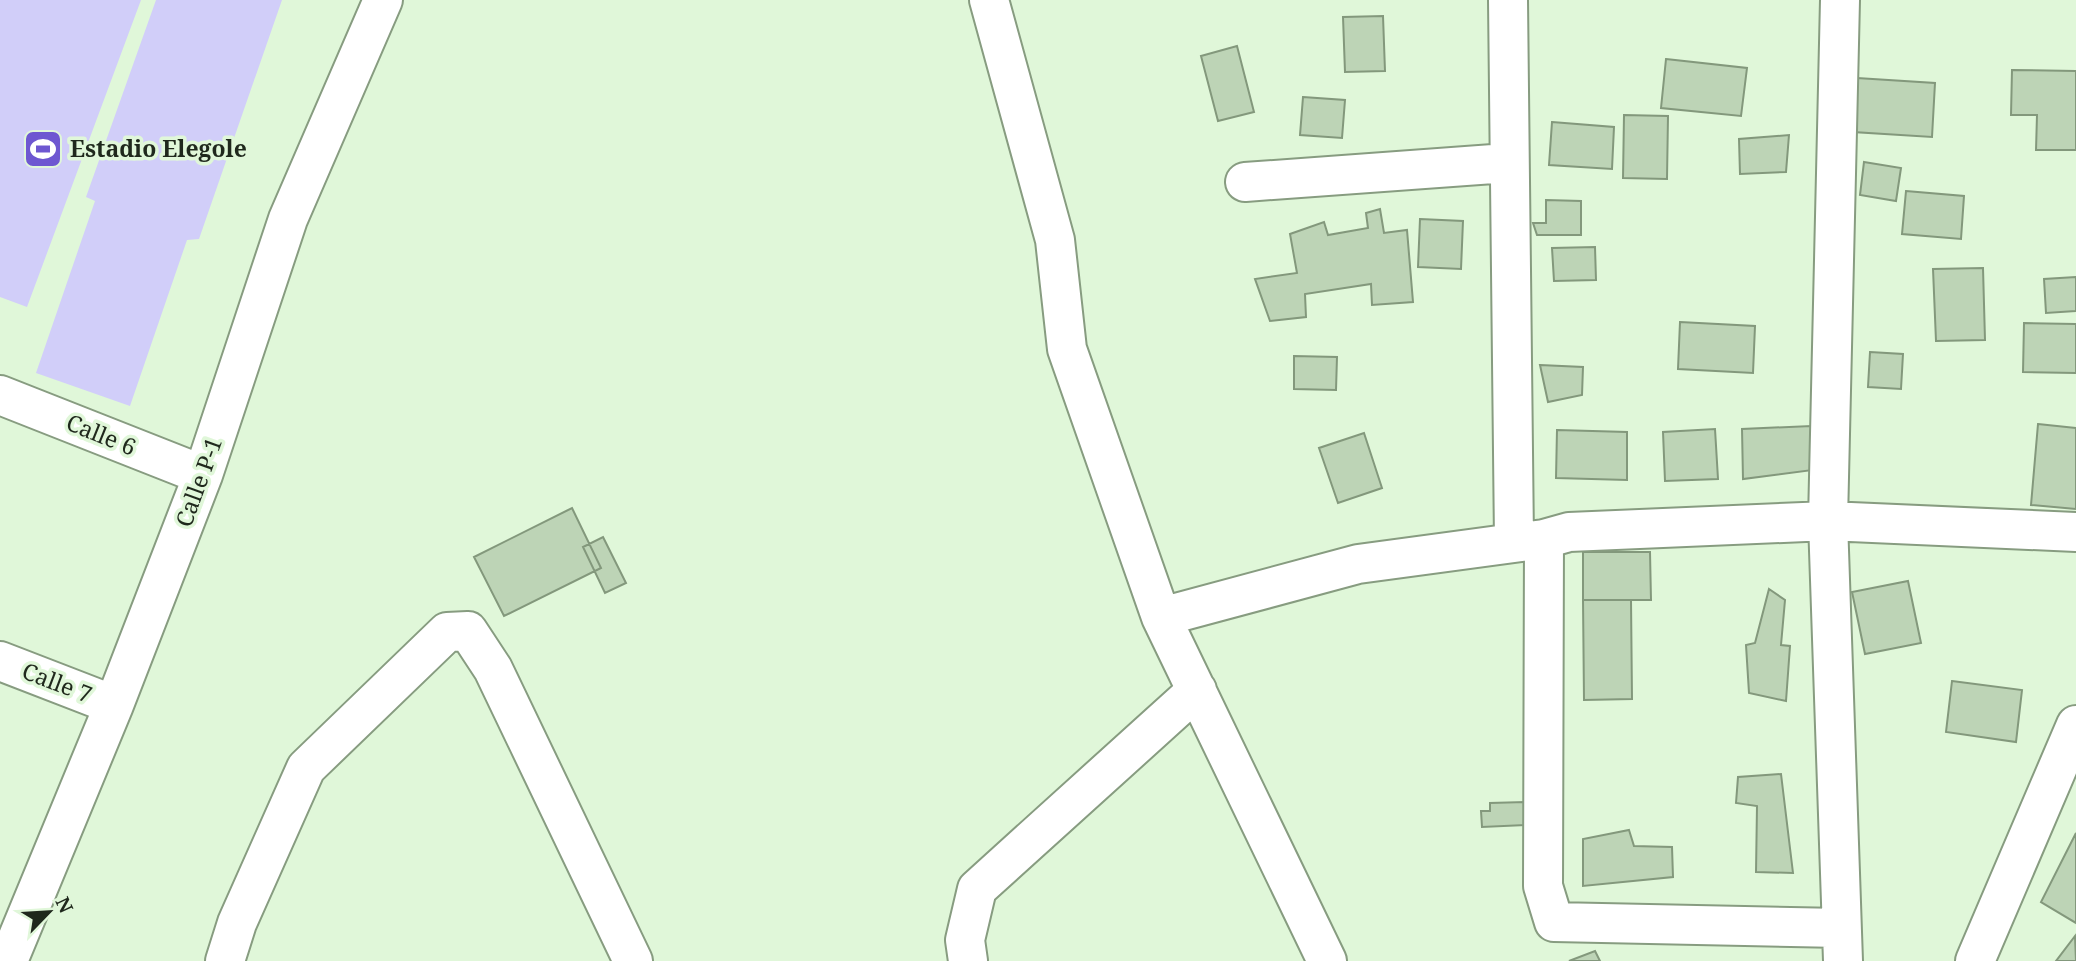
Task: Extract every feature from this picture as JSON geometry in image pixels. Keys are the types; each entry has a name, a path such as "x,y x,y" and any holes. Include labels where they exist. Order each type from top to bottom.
{"street":[{"name":"Calle P-1","path":"7,952 114,705 203,475 288,219 383,0"},
{"path":"989,0 1055,240 1066,349 1161,617 1327,961"},
{"path":"1508,0 1507,163 1529,540 1543,886 1554,922 1842,944 1828,521 1840,0"},
{"path":"1245,182 1507,163"},
{"name":"Calle 6","path":"0,395 203,475"},
{"path":"1161,617 1358,564 1569,532 1828,521 2076,533"},
{"path":"225,961 237,923 306,768 447,632 468,631 493,669 634,961"},
{"name":"Calle 7","path":"0,661 114,705"},
{"path":"968,961 965,940 977,889 1197,690"},
{"path":"1975,961 2071,750"}],"shaded area":[{"name":"Estadio Elegole","path":"0,0 141,0 27,307 0,297"},
{"path":"156,0 282,0 199,239 187,240 130,406 36,373 95,201 86,197"}],"building":[{"path":"1383,16 1385,71 1345,72 1343,17"},
{"path":"1237,46 1254,112 1218,121 1201,56"},
{"path":"1666,59 1747,68 1741,116 1661,108"},
{"path":"2012,70 2076,71 2076,150 2036,150 2037,115 2011,115"},
{"path":"1857,78 1935,83 1932,137 1853,132"},
{"path":"1303,97 1345,100 1342,138 1300,135"},
{"path":"1624,115 1668,116 1667,179 1623,178"},
{"path":"1552,122 1614,127 1612,169 1549,165"},
{"path":"1789,135 1786,172 1740,174 1739,139"},
{"path":"1864,162 1901,168 1896,201 1860,195"},
{"path":"1906,191 1964,196 1961,239 1902,234"},
{"path":"1546,200 1581,201 1581,235 1537,235 1533,223 1546,223"},
{"path":"1380,209 1384,233 1407,230 1413,302 1372,305 1371,284 1305,294 1306,317 1270,321 1255,279 1297,273 1290,234 1324,222 1328,235 1368,228 1366,213"},
{"path":"1420,219 1463,221 1461,269 1418,267"},
{"path":"1595,247 1596,280 1554,281 1552,248"},
{"path":"1983,268 1985,340 1936,341 1933,269"},
{"path":"2076,277 2076,311 2046,313 2044,279"},
{"path":"1680,322 1755,326 1753,373 1678,369"},
{"path":"2024,323 2076,324 2076,373 2023,372"},
{"path":"1870,352 1903,354 1901,389 1868,387"},
{"path":"1294,356 1337,357 1336,390 1294,389"},
{"path":"1540,365 1583,367 1582,395 1548,402"},
{"path":"2038,424 2076,428 2076,509 2031,505"},
{"path":"1811,426 1813,470 1743,479 1742,429"},
{"path":"1715,429 1718,479 1665,481 1663,432"},
{"path":"1557,430 1627,432 1627,480 1556,478"},
{"path":"1364,433 1382,488 1338,503 1319,448"},
{"path":"572,508 601,568 504,616 474,557"},
{"path":"603,537 626,583 605,593 583,547"},
{"path":"1583,552 1650,552 1651,600 1583,600"},
{"path":"1908,581 1921,643 1865,654 1852,592"},
{"path":"1769,589 1785,600 1781,645 1790,646 1786,701 1749,693 1746,645 1755,643"},
{"path":"1583,600 1631,600 1632,699 1584,700"},
{"path":"1952,681 2022,690 2016,742 1946,732"},
{"path":"1781,774 1793,873 1756,872 1757,806 1736,803 1738,777"},
{"path":"1525,802 1526,825 1482,827 1481,811 1490,811 1490,803"},
{"path":"1629,830 1634,846 1672,847 1673,877 1583,886 1583,839"},
{"path":"2076,833 2076,923 2041,902"},
{"path":"2075,936 2076,961 2056,961"},
{"path":"1595,951 1600,961 1569,961"}],"place":[{"name":"Estadio Elegole","path":"43,149"}]}
